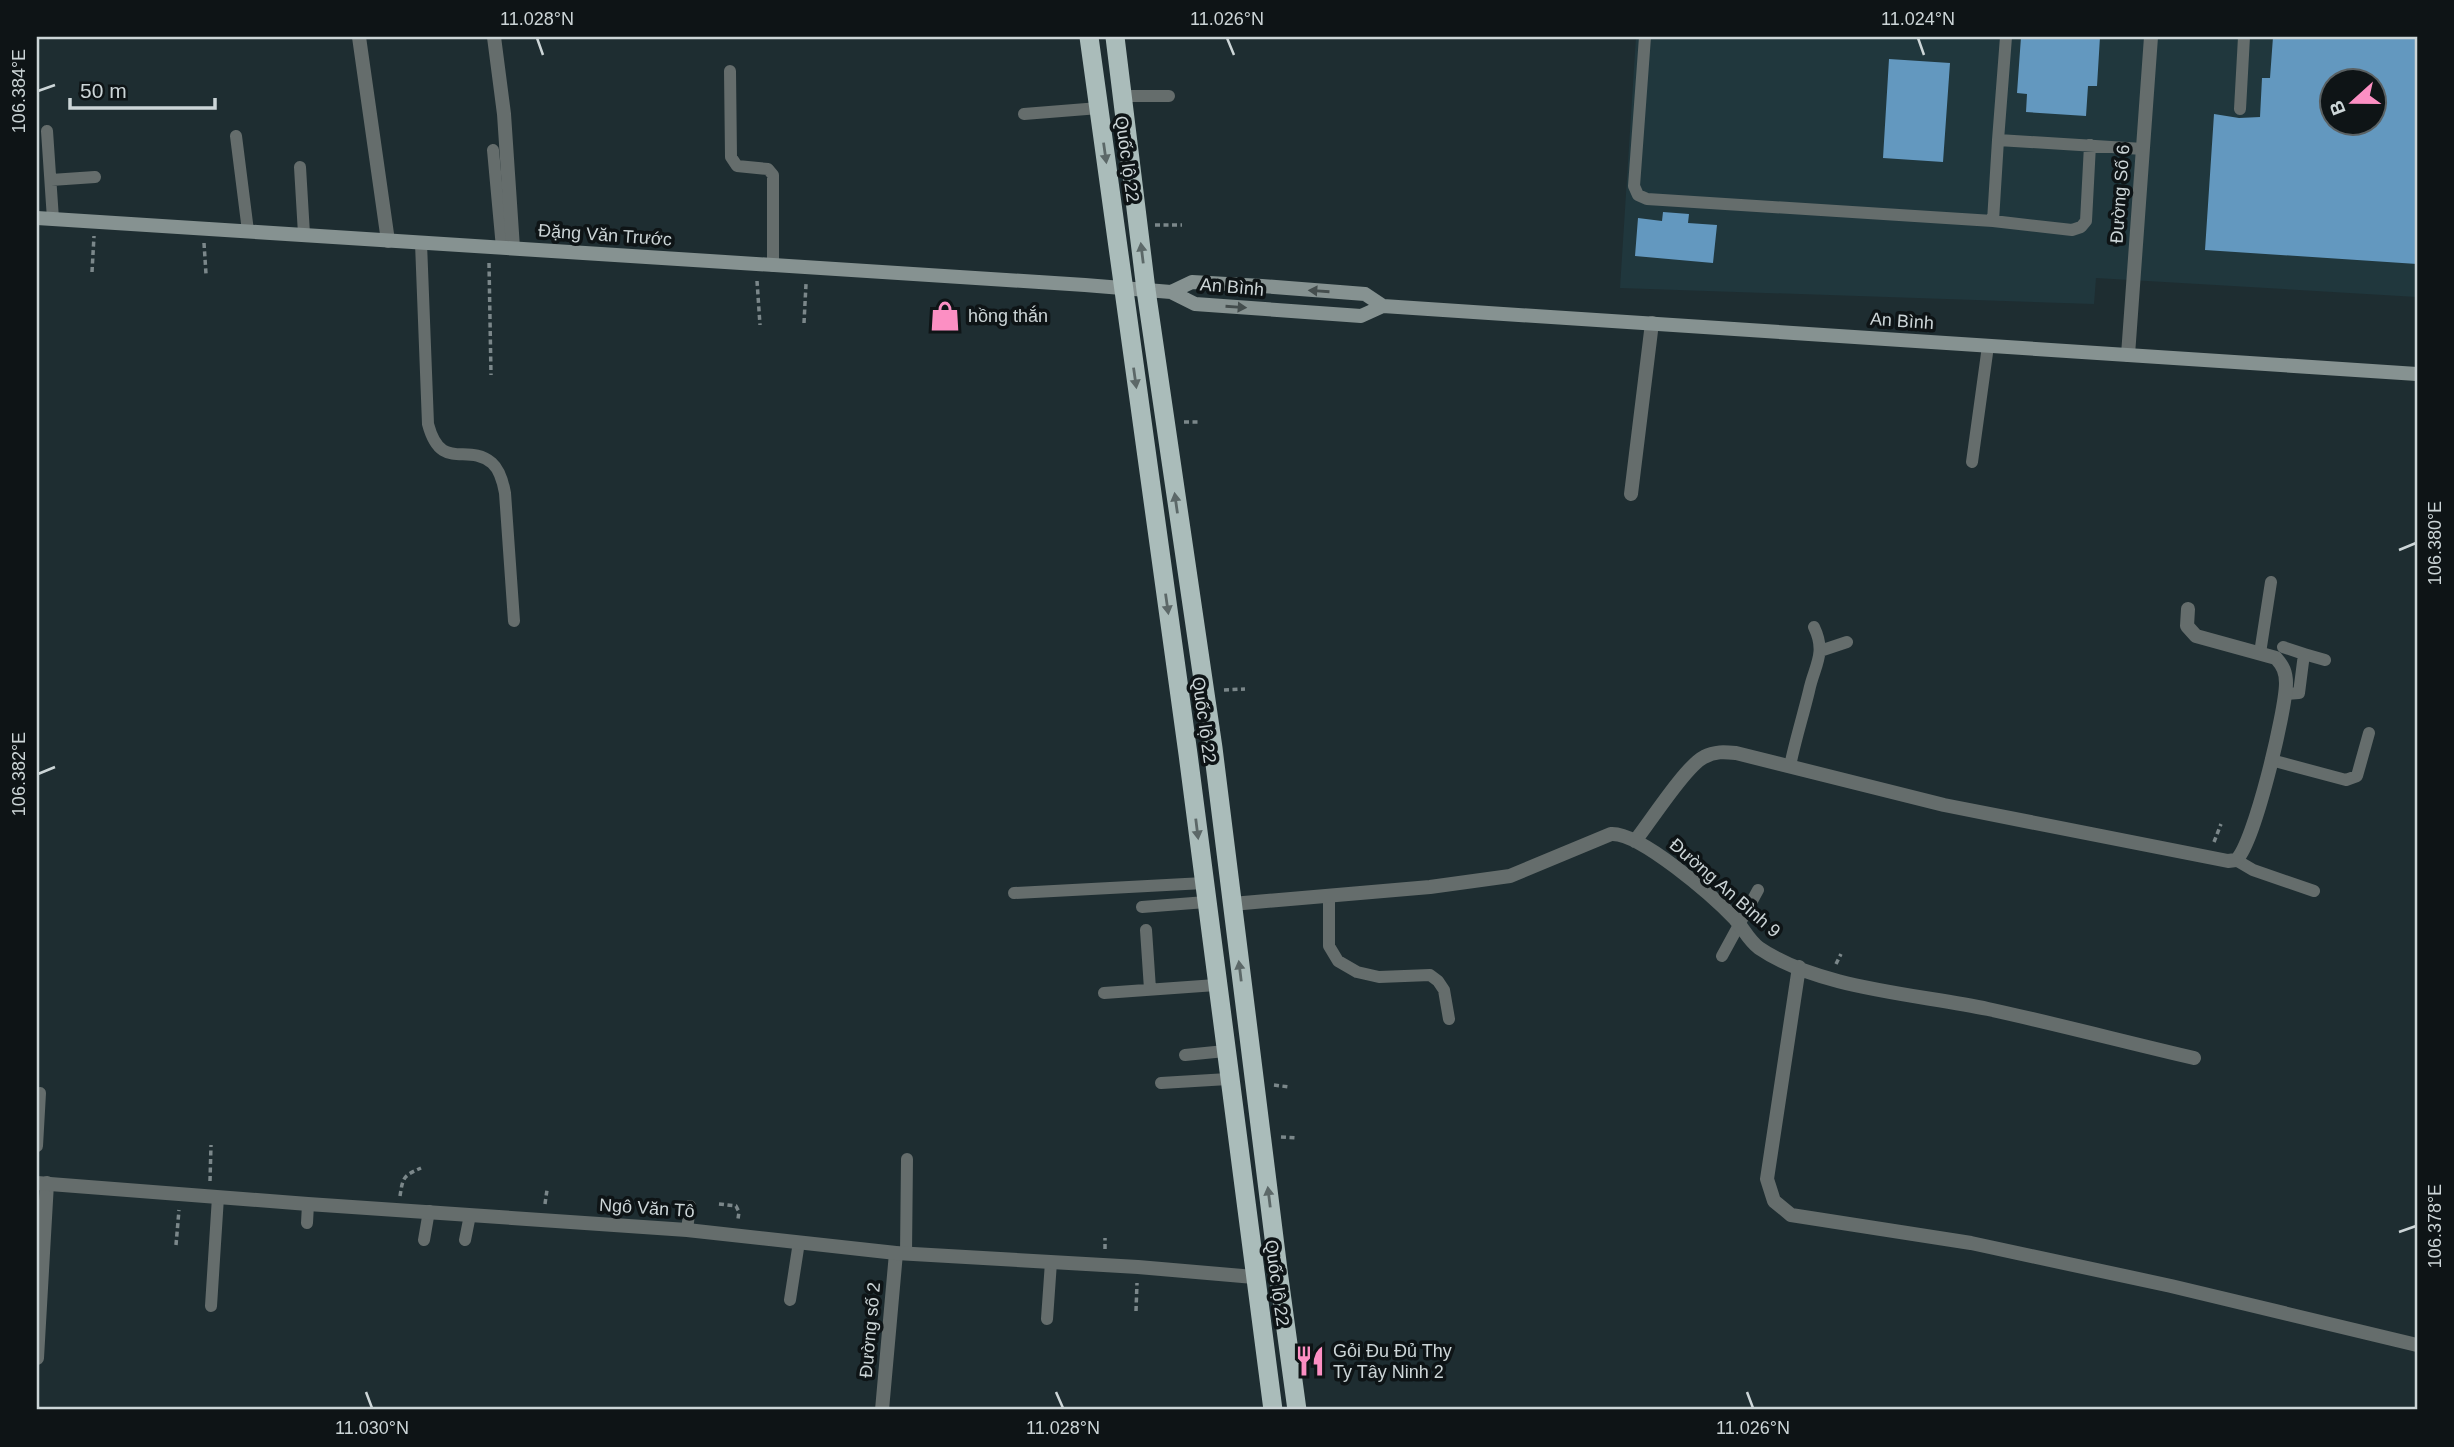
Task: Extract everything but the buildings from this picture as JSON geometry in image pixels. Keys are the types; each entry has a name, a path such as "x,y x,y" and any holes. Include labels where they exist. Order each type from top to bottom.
{"highway":[{"name":"Quốc lộ 22","path":"1089,37 1273,1410"},
{"name":"Quốc lộ 22","path":"1115,37 1146,290 1211,736 1297,1410"}],"main road":[{"name":"Đặng Văn Trước","path":"37,218 1171,292"},
{"name":"An Bình","path":"1171,292 1192,282 1262,286 1364,294 1383,306"},
{"name":"An Bình","path":"1171,292 1195,304 1361,316 1383,306 2417,373"}],"street":[{"path":"359,37 388,241"},
{"path":"494,37 504,114 501,248"},
{"name":"Đường Số 6","path":"2128,355 2151,37"},
{"path":"1631,494 1652,323"},
{"path":"1636,841 1690,769 1703,757 1720,752 1736,753 1944,805 2195,855 2236,860 2245,850 2271,760 2285,694 2283,666 2276,658 2196,636 2188,626 2188,609"},
{"name":"Đường An Bình 9","path":"1232,904 1430,887 1498,878 1518,873 1611,834 1625,834 1680,870 1740,924 1758,947 1799,967 1841,982 1987,1009 2194,1058"},
{"path":"1799,967 1767,1179 1773,1201 1791,1215 1971,1243 2171,1286 2417,1345"},
{"path":"37,1358 42,1183"},
{"name":"Ngô Văn Tô","path":"42,1183 687,1230 901,1253 1138,1267 1254,1277"},
{"name":"Đường số 2","path":"882,1410 901,1253"}],"lane":[{"path":"1645,37 1634,186 1639,195 1647,199 1993,221 2071,230 2081,227 2086,221 2090,145"},
{"path":"1993,221 2006,37"},
{"path":"2240,109 2244,37"},
{"path":"730,71 731,157 737,166 768,169 773,175 773,266"},
{"path":"1122,96 1169,96"},
{"path":"1024,114 1099,108"},
{"path":"47,131 53,219"},
{"path":"236,136 248,231"},
{"path":"1998,140 2143,149"},
{"path":"493,150 501,248"},
{"path":"300,167 304,234"},
{"path":"51,180 95,177"},
{"path":"421,243 428,424 436,444 445,453 481,458 492,463 500,475 505,493 514,621"},
{"path":"1972,463 1988,346"},
{"path":"2260,653 2271,582"},
{"path":"1790,766 1818,665 1819,638 1814,628"},
{"path":"1820,651 1847,642"},
{"path":"2283,647 2325,660"},
{"path":"2285,694 2299,693 2304,654"},
{"path":"2271,760 2346,780 2353,779 2357,776 2369,733"},
{"path":"2236,860 2253,870 2315,891"},
{"path":"1722,956 1758,890"},
{"path":"1014,893 1205,892"},
{"path":"1142,907 1205,892"},
{"path":"1329,895 1329,946 1338,961 1357,972 1379,977 1430,975 1444,990 1449,1018"},
{"path":"1146,930 1150,989"},
{"path":"1104,993 1216,985"},
{"path":"1185,1055 1225,1051"},
{"path":"1161,1083 1228,1079"},
{"path":"37,1146 40,1093"},
{"path":"901,1253 907,1159"},
{"path":"211,1306 214,1197"},
{"path":"307,1223 308,1204"},
{"path":"687,1230 690,1206"},
{"path":"424,1240 429,1211"},
{"path":"465,1240 470,1215"},
{"path":"790,1300 799,1242"},
{"path":"1047,1319 1051,1262"}],"path":[{"path":"92,272 94,221"},
{"path":"1139,225 1182,225"},
{"path":"204,227 206,274"},
{"path":"491,375 501,248"},
{"path":"757,265 760,325"},
{"path":"804,323 806,268"},
{"path":"211,1145 214,1197"},
{"path":"398,1209 402,1181 406,1174 421,1168"},
{"path":"176,1245 180,1194"},
{"path":"719,1204 738,1208 736,1235"},
{"path":"1136,1311 1138,1267"}],"shaded area":[{"path":"1636,37 2417,37 2417,297 2096,278 2094,304 1620,288"}],"place":[{"name":"hồng thắn","path":"945,316"},
{"name":"Gỏi Đu Đủ Thy Ty Tây Ninh 2","path":"1310,1361"}]}
